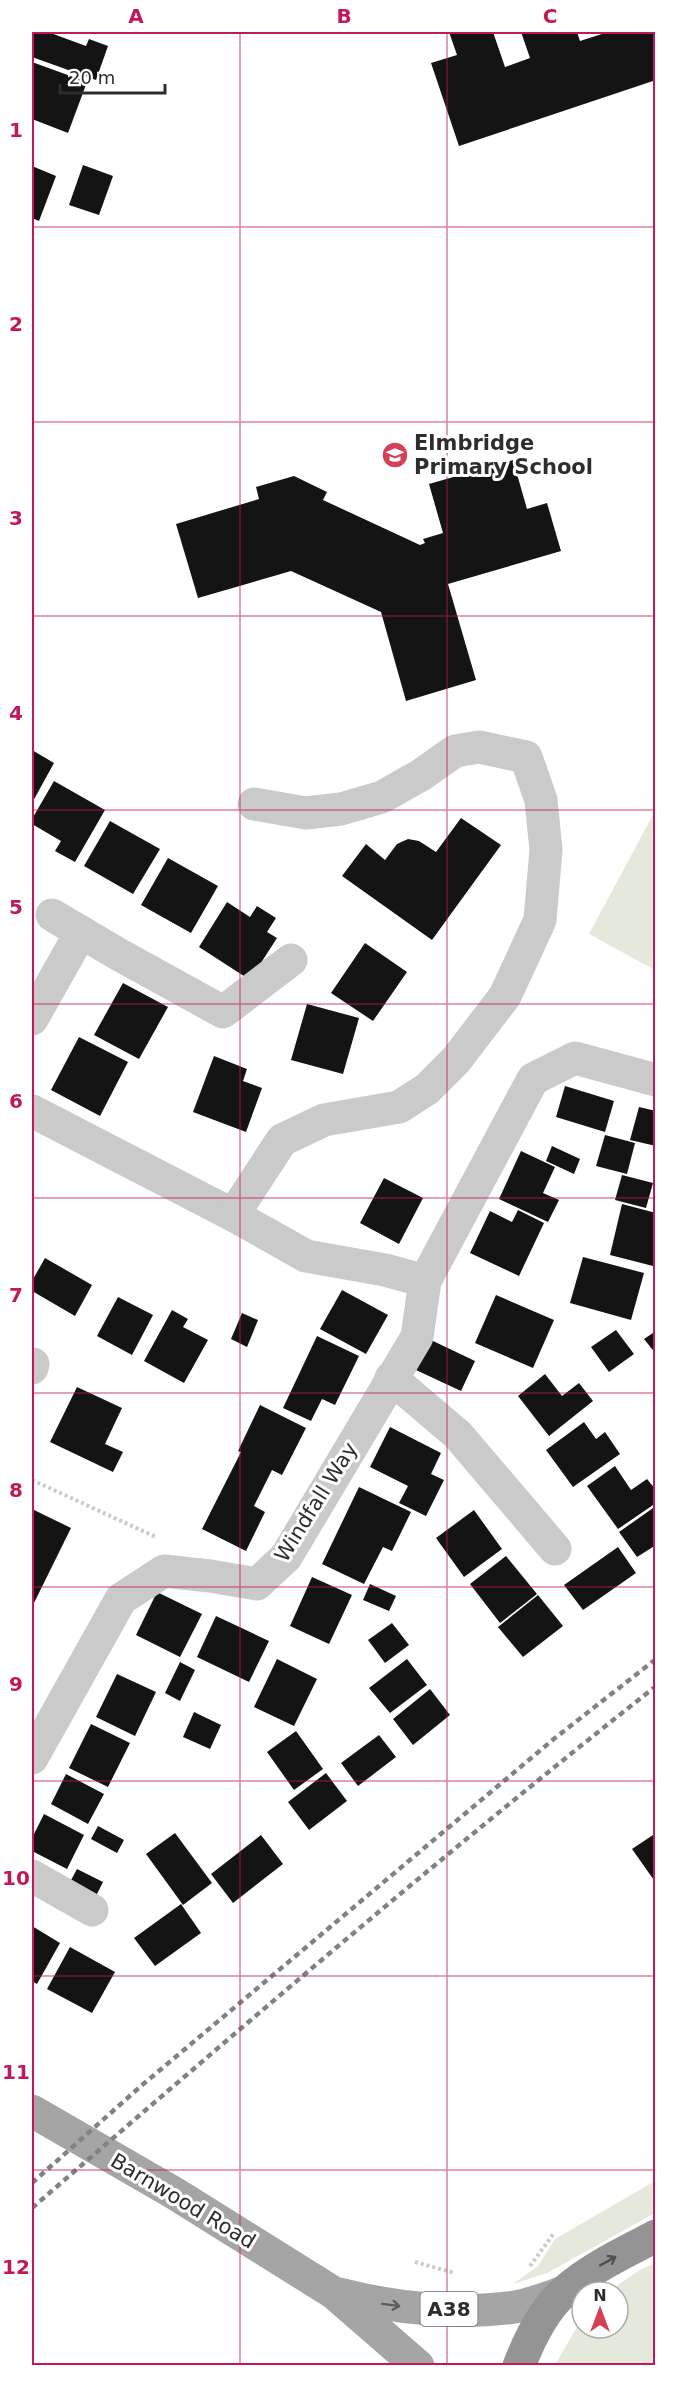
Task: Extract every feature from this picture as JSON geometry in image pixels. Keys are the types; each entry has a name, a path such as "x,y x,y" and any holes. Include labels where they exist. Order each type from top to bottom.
{"highway":[{"name":"A38","path":"519,2366 542,2321 564,2292 598,2267 656,2236"}],"main road":[{"name":"Barnwood Road","path":"32,2111 174,2193 334,2293 418,2366"},
{"name":"Barnwood Road","path":"334,2293 393,2305 467,2309 516,2306 564,2292"}],"street":[{"path":"233,1215 282,1140 324,1120 399,1107 427,1089 456,1060 505,996 540,920 546,850 541,800 526,757 479,747 455,751 421,775 382,797 341,809 306,813 254,804"},
{"path":"52,915 224,1012 291,960"},
{"path":"32,1019 81,932"},
{"name":"Windfall Way","path":"32,1758 121,1599 164,1572 210,1576 256,1584 286,1557 417,1337 425,1281 532,1079 575,1058 656,1080"},
{"path":"32,1111 233,1215 306,1256 385,1270 425,1281"},
{"path":"391,1378 458,1435 555,1549"},
{"path":"32,1876 92,1910"}],"path":[{"path":"32,1480 159,1538"},
{"path":"524,2271 534,2262 554,2233"},
{"path":"415,2262 460,2275"}],"shaded area":[{"path":"655,811 656,970 589,934"},
{"path":"655,2181 655,2213 547,2273 513,2284 538,2266 555,2239"},
{"path":"655,2263 655,2365 555,2365 570,2339 630,2340 630,2280 625,2280"}],"building":[{"path":"32,32 48,32 86,46 89,39 108,46 96,80 32,57"},
{"path":"449,32 493,32 505,67 530,58 521,32 577,32 580,41 608,32 656,32 656,80 459,146 431,63 457,55"},
{"path":"32,62 87,82 68,133 32,119"},
{"path":"83,165 113,176 99,215 69,205"},
{"path":"32,166 56,176 39,221 32,218"},
{"path":"513,460 527,509 547,503 561,551 448,584 476,680 406,701 381,612 291,571 198,598 176,524 259,499 256,487 294,476 327,492 323,500 420,545 425,543 423,539 443,533 429,484"},
{"path":"32,750 54,763 32,803"},
{"path":"54,781 105,810 75,862 55,851 61,841 32,824 32,819"},
{"path":"461,818 501,845 432,940 342,876 366,844 385,860 397,844 408,839 419,841 436,852"},
{"path":"110,821 160,849 133,894 84,866"},
{"path":"168,858 218,886 191,933 141,905"},
{"path":"227,902 250,917 257,906 276,918 267,932 277,938 250,980 199,947"},
{"path":"365,943 407,972 373,1021 331,993"},
{"path":"123,983 168,1007 139,1059 94,1035"},
{"path":"307,1004 359,1018 343,1074 291,1060"},
{"path":"79,1037 128,1062 100,1116 51,1090"},
{"path":"214,1056 247,1069 243,1081 262,1088 246,1132 193,1112"},
{"path":"565,1086 614,1101 605,1132 556,1117"},
{"path":"639,1107 656,1111 656,1146 630,1140"},
{"path":"605,1135 635,1143 627,1174 596,1166"},
{"path":"552,1146 580,1159 574,1174 546,1161"},
{"path":"521,1151 555,1167 543,1193 559,1200 548,1222 499,1199"},
{"path":"622,1175 653,1183 646,1208 615,1200"},
{"path":"384,1178 423,1198 399,1244 360,1223"},
{"path":"622,1204 656,1213 656,1256 653,1266 610,1255"},
{"path":"518,1210 544,1223 519,1276 470,1253 490,1211 512,1222"},
{"path":"583,1257 644,1273 631,1320 570,1303"},
{"path":"45,1258 92,1285 75,1316 32,1291 32,1281"},
{"path":"342,1290 388,1315 366,1354 320,1329"},
{"path":"496,1295 554,1320 533,1368 475,1343"},
{"path":"118,1297 153,1315 132,1355 97,1336"},
{"path":"172,1310 188,1319 183,1327 208,1340 184,1383 144,1361"},
{"path":"242,1313 258,1320 247,1347 231,1339"},
{"path":"616,1330 634,1354 609,1372 591,1347"},
{"path":"656,1331 656,1354 644,1339"},
{"path":"317,1336 359,1356 335,1405 322,1399 311,1421 283,1408"},
{"path":"431,1340 475,1361 461,1391 416,1370"},
{"path":"545,1374 562,1396 579,1383 593,1401 549,1436 518,1396"},
{"path":"77,1387 122,1408 105,1444 123,1452 113,1472 50,1442"},
{"path":"260,1405 306,1428 282,1475 272,1470 254,1506 265,1512 246,1551 202,1529 241,1452 238,1451"},
{"path":"584,1422 596,1439 605,1432 620,1454 573,1487 546,1450"},
{"path":"390,1427 441,1453 431,1474 444,1480 426,1516 399,1503 408,1486 370,1467"},
{"path":"615,1466 631,1490 647,1479 656,1490 656,1503 618,1529 587,1486"},
{"path":"359,1487 411,1512 392,1551 383,1547 364,1584 322,1564"},
{"path":"656,1506 656,1545 637,1557 619,1532"},
{"path":"32,1509 71,1528 32,1607"},
{"path":"474,1510 502,1549 464,1577 436,1538"},
{"path":"618,1547 636,1573 583,1610 564,1585"},
{"path":"506,1556 537,1594 500,1623 470,1584"},
{"path":"312,1577 352,1595 329,1644 290,1626"},
{"path":"370,1584 396,1596 389,1611 363,1600"},
{"path":"157,1592 202,1614 180,1657 136,1635"},
{"path":"538,1595 563,1626 523,1657 498,1627"},
{"path":"216,1616 269,1641 249,1682 197,1657"},
{"path":"392,1623 409,1645 385,1663 368,1640"},
{"path":"277,1659 317,1679 294,1726 254,1707"},
{"path":"407,1659 427,1685 390,1713 369,1688"},
{"path":"180,1662 195,1670 180,1701 165,1693"},
{"path":"117,1674 156,1692 135,1736 96,1717"},
{"path":"430,1689 450,1715 413,1745 393,1719"},
{"path":"194,1712 221,1725 210,1749 183,1737"},
{"path":"91,1724 130,1743 108,1787 69,1768"},
{"path":"296,1731 323,1769 294,1790 267,1752"},
{"path":"379,1735 396,1757 358,1786 341,1763"},
{"path":"326,1773 347,1801 309,1830 288,1802"},
{"path":"66,1774 104,1794 88,1824 51,1804"},
{"path":"44,1814 84,1835 67,1869 32,1851 32,1838"},
{"path":"98,1826 124,1840 117,1853 91,1839"},
{"path":"175,1833 212,1883 183,1905 146,1854"},
{"path":"656,1833 656,1883 632,1849"},
{"path":"261,1835 283,1864 233,1903 211,1874"},
{"path":"77,1869 103,1882 96,1896 70,1882"},
{"path":"181,1904 201,1933 155,1966 134,1938"},
{"path":"32,1926 60,1943 37,1984 32,1981"},
{"path":"70,1947 115,1972 92,2013 47,1989"}],"railway":[{"path":"32,2183 141,2086 555,1738 656,1659"},
{"path":"32,2208 419,1878 656,1686"}],"place":[{"name":"Elmbridge Primary School","path":"395,455"}]}
